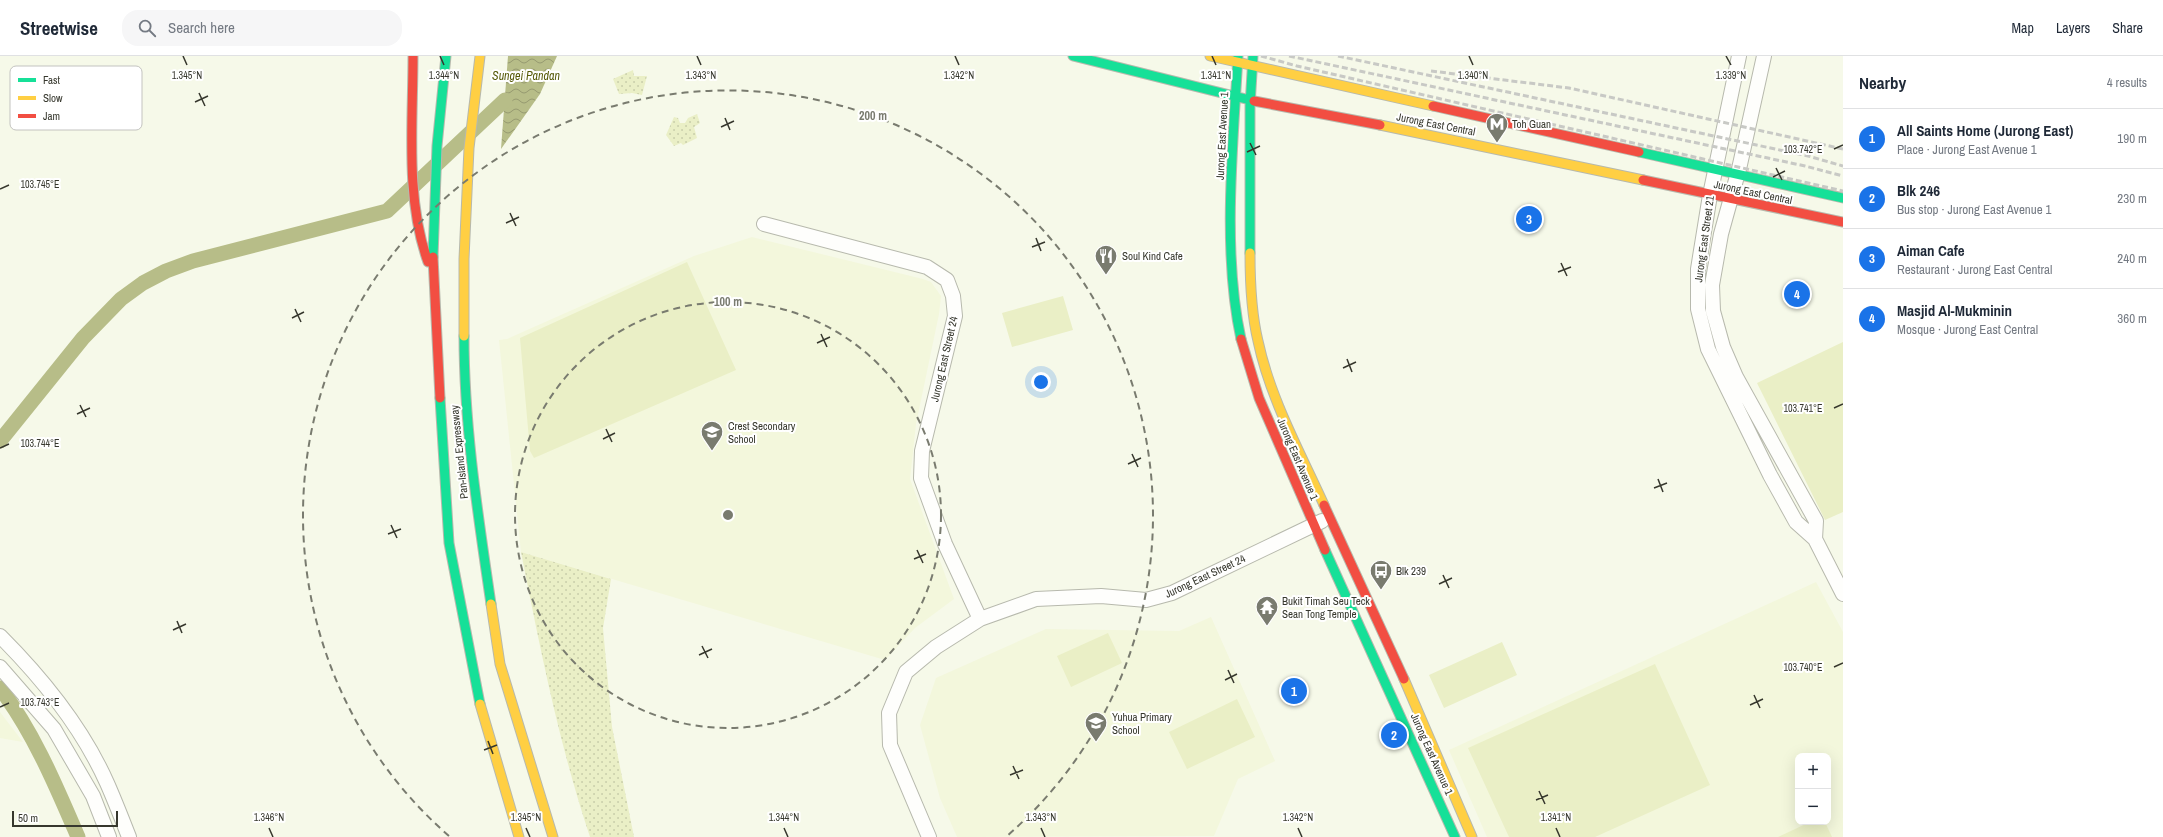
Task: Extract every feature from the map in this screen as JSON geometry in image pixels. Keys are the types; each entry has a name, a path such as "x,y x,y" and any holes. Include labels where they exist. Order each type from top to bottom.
{"main road":[{"path":"413,56 414,190 420,240 432,272"},
{"name":"Pan-Island Expressway","path":"446,56 437,146 432,272 449,543 477,693 519,837"},
{"name":"Pan-Island Expressway","path":"480,56 469,148 464,260 464,372 471,468 500,664 553,837"},
{"name":"Jurong East Central","path":"1073,56 1236,98 1451,139 1843,222"},
{"name":"Jurong East Central","path":"1210,56 1238,60 1252,66 1738,173 1843,198"},
{"name":"Jurong East Avenue 1","path":"1254,56 1252,66 1251,101 1250,246 1252,306 1257,341 1269,379 1330,517 1444,764 1472,837"},
{"name":"Jurong East Avenue 1","path":"1238,60 1230,198 1236,309 1242,345 1255,387 1313,524 1395,700 1455,837"}],"street":[{"name":"Jurong East Street 21","path":"1739,56 1717,169 1710,195 1698,269 1698,309 1708,349 1770,475 1796,522 1815,539 1843,594"},
{"name":"Jurong East Street 21","path":"1764,56 1738,173 1721,234 1712,285 1713,311 1716,328 1736,377 1816,522 1815,539"},
{"name":"Jurong East Street 24","path":"764,224 927,267 947,280 953,296 955,316 922,452 921,478 945,544 980,619"},
{"name":"Jurong East Street 24","path":"929,837 890,745 889,713 906,672 936,647 980,619 1036,599 1101,596 1146,600 1165,595 1330,517"},
{"path":"0,636 31,668 80,734 107,782 129,837"},
{"path":"0,667 54,729 93,796 109,837"}],"shaded area":[{"path":"633,70 634,76 647,76 642,95 632,93 619,94 613,79"},
{"path":"697,114 700,123 694,127 697,138 683,145 681,143 674,146 666,135 674,117 678,118 680,123 685,123 688,118"},
{"name":"Crest Secondary School","path":"752,237 923,279 931,282 941,296 939,314 916,424 910,479 954,599 915,628 885,660 521,552 499,340 507,339 694,256"},
{"path":"687,262 736,370 534,458 530,451 520,338"},
{"path":"1063,296 1073,330 1012,347 1002,313"},
{"path":"1843,342 1843,512 1825,520 1757,383"},
{"path":"521,552 611,579 603,628 612,727 634,837 590,837 560,731 543,660"},
{"path":"1816,582 1843,632 1843,837 1487,837 1449,750"},
{"name":"Yuhua Primary School","path":"1211,617 1275,761 1238,779 1214,836 957,837 940,798 920,725 936,678 1046,629 1179,631"},
{"path":"1108,633 1122,663 1071,687 1057,656"},
{"path":"1502,642 1517,675 1444,708 1429,675"},
{"path":"1655,664 1710,785 1595,837 1509,837 1468,748"},
{"path":"1237,699 1255,737 1187,769 1169,732"},
{"path":"0,712 23,742 0,738"},
{"path":"1804,825 1826,825 1832,837 1778,837"}],"water":[{"name":"Sungei Pandan","path":"508,56 557,56 540,94 501,149"}],"waterway":[{"path":"0,441 83,338 121,299 143,283 166,271 193,261 387,211 505,100"},
{"path":"0,688 12,705 44,760 78,837"}],"railway":[{"path":"1261,56 1297,66 1843,191"},
{"path":"1289,56 1805,166 1843,176"},
{"path":"1338,56 1808,156 1843,166"},
{"path":"1431,71 1569,88 1843,149"}],"traffic: fast":[{"path":"433,257 437,146 446,56"},
{"path":"1073,56 1254,101"},
{"path":"1238,56 1230,198 1230,235 1235,306 1241,339"},
{"path":"1250,253 1250,106 1253,56"},
{"path":"1639,152 1843,198"},
{"path":"464,336 466,403 469,437 491,604"},
{"path":"440,398 449,543 480,704"},
{"path":"1325,550 1455,837"}],"traffic: slow":[{"path":"464,336 464,259 469,148 480,56"},
{"path":"1210,56 1433,106"},
{"path":"1380,125 1643,180"},
{"path":"1250,253 1252,308 1263,362 1286,424 1324,505"},
{"path":"491,604 500,664 553,837"},
{"path":"1404,679 1472,837"},
{"path":"480,704 519,837"}],"traffic: jam":[{"path":"413,56 413,187 416,213 428,262"},
{"path":"1254,101 1380,125"},
{"path":"1433,106 1639,152"},
{"path":"1643,180 1843,222"},
{"path":"433,257 440,398"},
{"path":"1241,339 1259,398 1325,550"},
{"path":"1324,505 1404,679"}],"place":[{"name":"Toh Guan","path":"1497,144"},
{"name":"Aiman Cafe","path":"1529,219"},
{"name":"Soul Kind Cafe","path":"1106,276"},
{"name":"Masjid Al-Mukminin","path":"1797,294"},
{"name":"Crest Secondary School","path":"712,452"},
{"name":"Blk 239","path":"1381,590"},
{"name":"Bukit Timah Seu Teck Sean Tong Temple","path":"1267,626"},
{"name":"All Saints Home (Jurong East)","path":"1294,691"},
{"name":"Blk 246","path":"1394,735"},
{"name":"Yuhua Primary School","path":"1096,742"}]}
